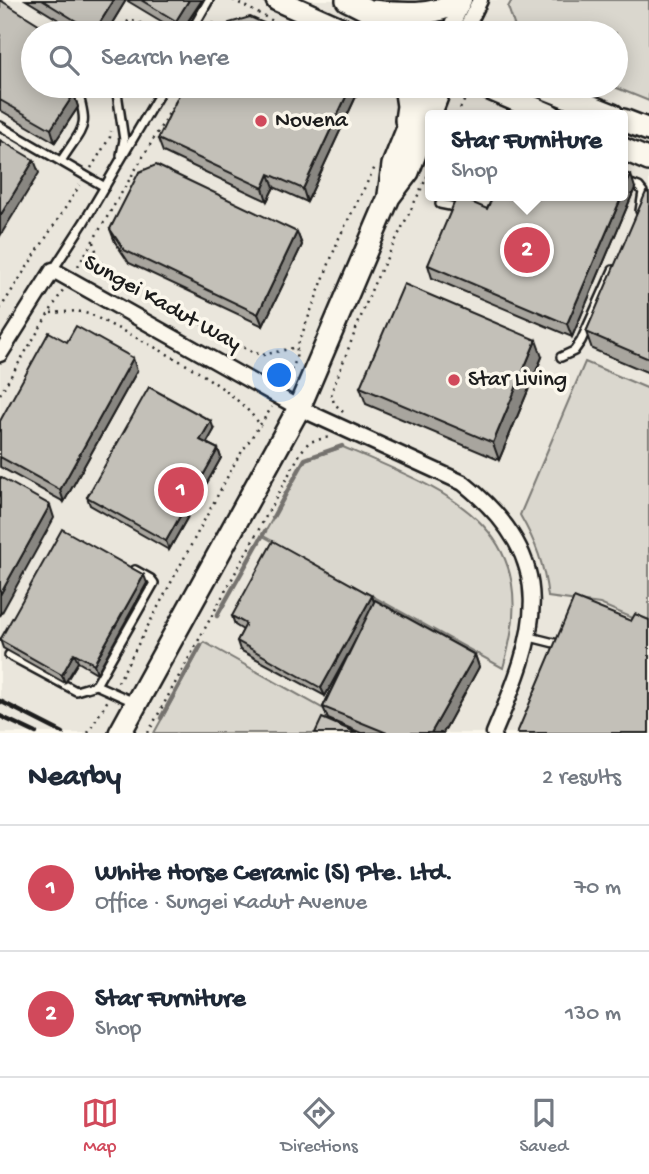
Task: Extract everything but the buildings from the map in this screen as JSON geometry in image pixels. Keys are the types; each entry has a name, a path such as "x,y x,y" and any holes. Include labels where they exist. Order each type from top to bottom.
{"street":[{"path":"277,0 324,21"},
{"path":"347,0 390,21"},
{"path":"371,11 406,15 451,6 462,0"},
{"path":"453,21 462,0"},
{"path":"470,21 480,0"},
{"path":"402,143 407,98"},
{"path":"389,197 393,165 420,98"},
{"path":"497,98 534,110"},
{"path":"570,98 599,110"},
{"path":"628,122 649,131"},
{"path":"120,733 299,408 389,197 425,145"},
{"path":"628,151 649,160"},
{"name":"Sungei Kadut Way","path":"0,354 53,270 299,408 463,483 486,502 514,539 531,586 533,610 530,637 517,680 494,733"}],"lane":[{"path":"197,21 209,0"},
{"path":"61,161 84,125 85,116 80,98"},
{"path":"118,98 124,141 119,163"},
{"path":"53,270 157,98"},
{"path":"0,126 105,187"},
{"path":"628,183 639,187 643,192 641,210 635,222"},
{"path":"440,204 467,209"},
{"path":"562,357 574,351 581,341 619,257"},
{"path":"96,685 154,583 128,566"},
{"path":"552,657 562,632"},
{"path":"530,637 558,644"},
{"path":"9,655 76,691 96,685 136,704"}],"path":[{"path":"233,0 273,21"},
{"path":"0,394 178,98"},
{"path":"0,309 86,177 110,137 111,125"},
{"path":"88,733 113,692 237,460 279,395 296,360 297,346 339,238 374,167"},
{"path":"347,416 334,403 331,393 373,286 425,181"},
{"path":"93,240 99,259 109,272 252,352 263,355 297,346"},
{"path":"49,313 77,311 92,315 181,363 236,397 261,426"},
{"path":"148,733 301,452 309,442 330,437"}],"shaded area":[{"path":"0,0 649,0 649,733 0,733"},
{"path":"512,0 649,0 649,101 628,92 628,21 513,21 508,7"},
{"path":"585,362 649,389 649,625 600,604 548,597 538,554 520,515"},
{"path":"343,447 420,481 452,500 480,522 500,548 511,580 513,620 503,668 263,536 305,460"},
{"path":"204,642 329,712 319,733 154,733"}],"waterway":[{"path":"273,517 305,459 342,446"},
{"path":"217,616 265,531"},
{"path":"161,718 201,645"}],"railway":[{"path":"0,701 63,733"},
{"path":"0,716 36,733"}],"place":[{"name":"Novena","path":"261,121"},
{"name":"Star Furniture","path":"527,250"},
{"name":"Star Living","path":"454,380"},
{"name":"White Horse Ceramic (S) Pte. Ltd.","path":"181,490"}]}
